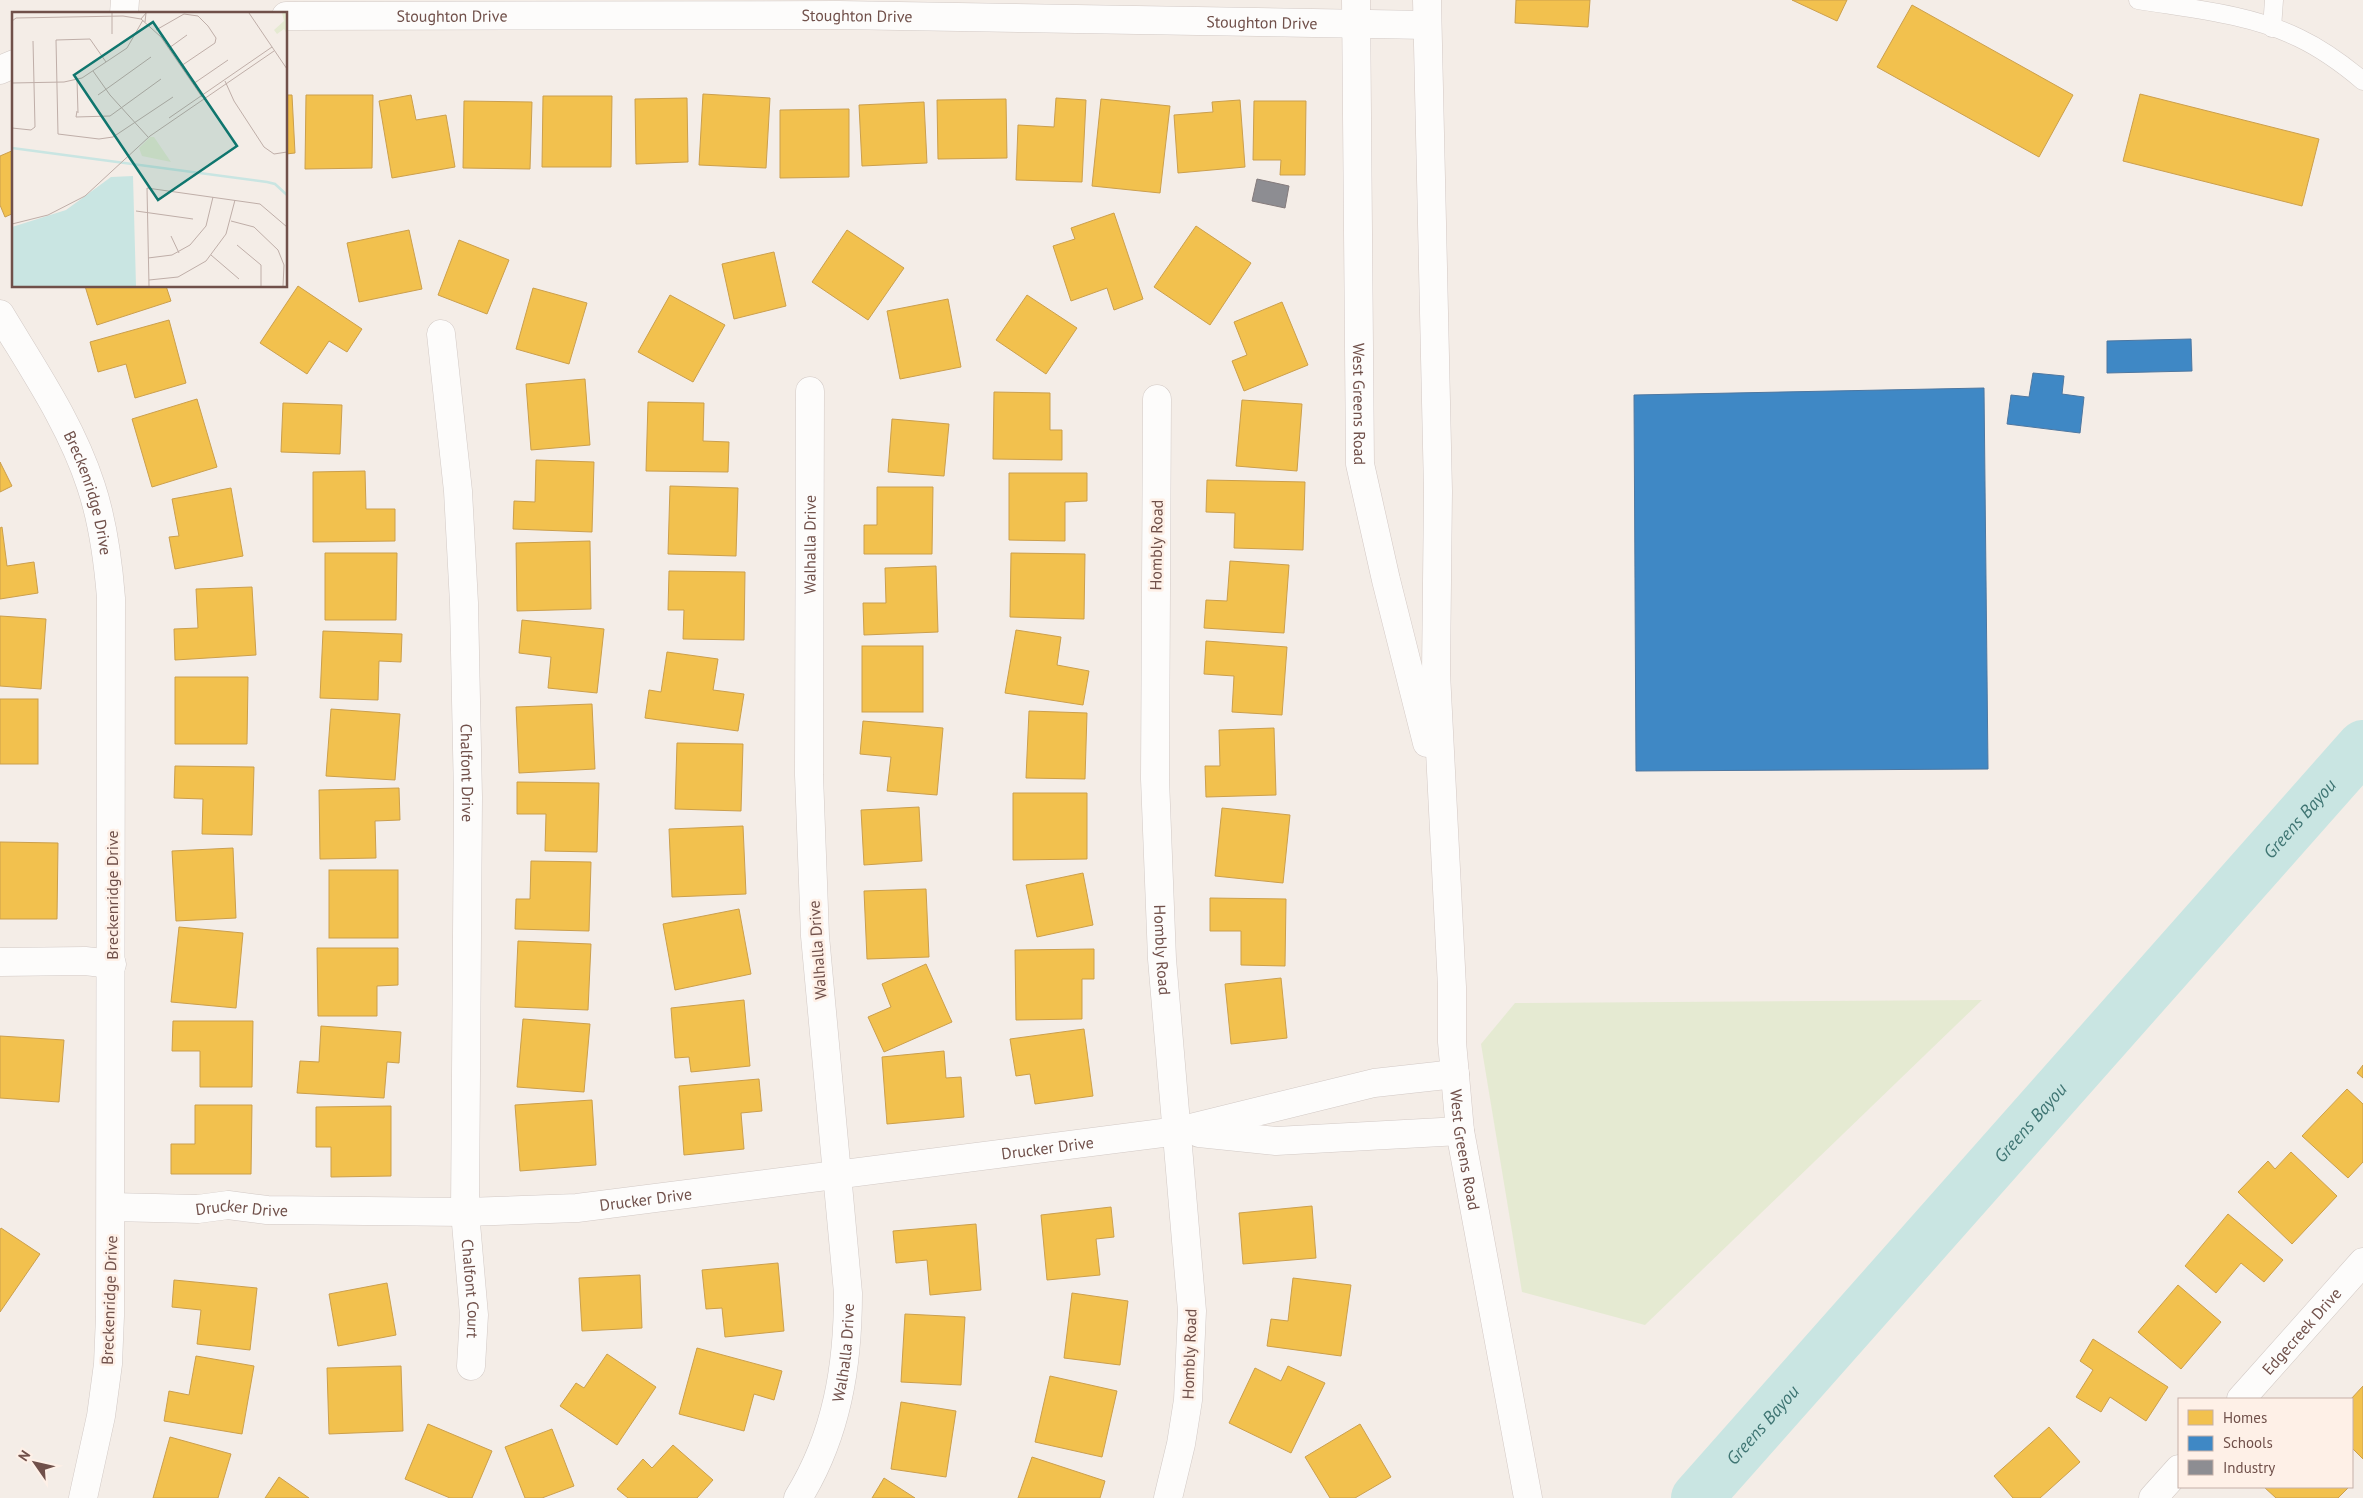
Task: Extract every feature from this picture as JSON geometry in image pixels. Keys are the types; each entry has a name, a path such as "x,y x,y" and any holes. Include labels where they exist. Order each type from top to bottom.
{"street":[{"name":"Stoughton Drive","path":"288,16 472,8 1427,12"},
{"name":"West Greens Road","path":"1356,12 1360,464 1386,580 1441,798"},
{"name":"West Greens Road","path":"1427,12 1438,492 1436,673 1455,1074 1460,1131 1528,1498"},
{"path":"0,70 12,65"},
{"name":"Breckenridge Drive","path":"0,314 60,416 77,450 91,486 108,559 111,598 112,1207 108,1364 101,1416 83,1498"},
{"name":"Chalfont Drive","path":"441,334 458,491 464,603 468,797 465,1212"},
{"name":"Walhalla Drive","path":"798,1498 814,1473 831,1428 842,1384 848,1337 848,1293 815,936 809,775 810,391"},
{"name":"Hombly Road","path":"1157,399 1155,779 1162,959 1192,1312 1191,1357 1181,1444 1170,1498"},
{"path":"0,962 85,961 112,964"},
{"name":"Drucker Drive","path":"112,1207 198,1209 228,1205 267,1210 465,1212 577,1208 1178,1131 1374,1083 1455,1074"},
{"name":"Drucker Drive","path":"1178,1131 1276,1141 1460,1131"},
{"name":"Chalfont Court","path":"465,1212 474,1316 471,1366"},
{"name":"Edgecreek Drive","path":"2243,1398 2363,1262"},
{"path":"2153,1498 2178,1470"}],"lane":[{"path":"2138,0 2248,20 2272,28 2299,38 2346,67 2363,80"},
{"path":"2272,28 2274,0"}],"green space":[{"path":"1982,1000 1645,1325 1522,1292 1481,1044 1515,1003"}],"building: Homes":[{"path":"1516,0 1590,0 1588,27 1515,23"},
{"path":"1792,0 1847,0 1837,21"},
{"path":"1912,5 2073,95 2039,157 1877,67"},
{"path":"703,94 770,98 766,168 699,165"},
{"path":"2140,94 2319,139 2302,206 2123,161"},
{"path":"288,95 292,95 295,153 288,154"},
{"path":"306,95 373,95 372,168 305,169"},
{"path":"411,95 416,120 446,115 455,167 392,178 379,101"},
{"path":"543,96 612,96 611,167 542,167"},
{"path":"687,98 688,162 636,164 635,99"},
{"path":"1056,98 1086,100 1082,182 1016,180 1018,125 1054,127"},
{"path":"1006,99 1007,158 938,159 937,100"},
{"path":"1101,99 1170,106 1160,193 1092,186"},
{"path":"1240,100 1245,167 1178,173 1174,115 1213,112 1212,102"},
{"path":"464,101 532,102 530,169 463,168"},
{"path":"1254,101 1306,101 1305,175 1280,175 1281,160 1253,160"},
{"path":"924,102 927,163 862,166 859,105"},
{"path":"849,109 849,177 780,178 780,110"},
{"path":"12,151 12,214 5,217 0,205 0,156"},
{"path":"1114,213 1143,299 1114,310 1107,288 1071,301 1053,246 1075,239 1071,228"},
{"path":"1196,226 1251,263 1210,325 1154,287"},
{"path":"409,230 422,289 359,302 347,243"},
{"path":"847,230 904,268 868,320 812,282"},
{"path":"459,240 509,260 487,314 438,295"},
{"path":"774,252 786,306 734,319 722,264"},
{"path":"298,286 362,329 347,352 329,341 307,374 260,343"},
{"path":"86,288 167,288 171,301 97,325"},
{"path":"533,288 587,303 569,364 516,349"},
{"path":"670,295 725,325 693,382 638,352"},
{"path":"1027,295 1077,328 1046,374 996,340"},
{"path":"948,299 961,367 900,379 887,311"},
{"path":"1282,302 1308,365 1244,391 1232,361 1247,355 1234,322"},
{"path":"169,320 186,383 135,398 126,364 98,372 90,342"},
{"path":"585,379 590,445 531,450 526,384"},
{"path":"994,392 1050,393 1050,430 1062,430 1062,460 993,459"},
{"path":"197,399 217,467 152,487 132,419"},
{"path":"1242,400 1302,404 1297,471 1236,466"},
{"path":"648,402 704,403 703,441 729,442 728,472 646,471"},
{"path":"283,403 342,405 340,454 281,452"},
{"path":"892,419 949,424 944,476 888,472"},
{"path":"536,460 594,462 592,532 513,529 514,501 535,502"},
{"path":"0,462 12,486 0,492"},
{"path":"365,471 366,509 395,509 395,541 313,542 313,472"},
{"path":"1009,473 1087,473 1087,501 1065,502 1065,541 1009,540"},
{"path":"1207,480 1305,482 1303,550 1234,548 1235,513 1206,512"},
{"path":"670,486 738,488 736,556 668,554"},
{"path":"877,487 933,487 932,554 864,554 864,525 877,525"},
{"path":"231,488 243,556 175,569 169,537 179,536 172,499"},
{"path":"2,527 7,566 34,562 38,593 0,599 0,528"},
{"path":"590,541 591,609 517,611 516,543"},
{"path":"325,553 397,553 396,620 325,620"},
{"path":"1011,553 1085,554 1084,619 1010,617"},
{"path":"1230,561 1289,565 1284,633 1204,628 1206,600 1227,601"},
{"path":"936,566 938,632 864,635 863,603 886,603 885,568"},
{"path":"669,571 745,572 744,640 683,639 684,610 668,610"},
{"path":"252,587 256,655 175,660 174,629 198,628 196,589"},
{"path":"0,616 46,619 41,689 0,686"},
{"path":"522,620 604,629 597,693 548,688 551,657 519,653"},
{"path":"1016,630 1061,637 1057,665 1089,671 1083,705 1005,693"},
{"path":"323,631 402,634 401,662 379,661 378,700 320,698"},
{"path":"1206,641 1287,647 1282,715 1232,712 1234,676 1204,674"},
{"path":"862,646 923,646 923,712 862,712"},
{"path":"667,652 718,659 713,690 744,694 738,731 645,718 649,690 661,692"},
{"path":"175,677 248,677 247,744 175,744"},
{"path":"0,699 38,699 38,764 0,764"},
{"path":"592,704 595,769 519,773 516,707"},
{"path":"331,709 400,714 395,780 326,776"},
{"path":"1029,711 1087,713 1085,779 1026,778"},
{"path":"863,721 943,728 937,795 887,791 891,757 860,754"},
{"path":"1274,728 1276,795 1206,797 1205,766 1220,766 1219,730"},
{"path":"677,743 743,744 741,811 675,809"},
{"path":"175,766 254,767 252,835 202,834 203,799 174,798"},
{"path":"517,782 599,783 597,852 545,851 546,814 517,814"},
{"path":"399,788 400,820 375,821 376,858 320,859 319,790"},
{"path":"1013,793 1087,793 1087,859 1013,860"},
{"path":"919,807 922,861 864,865 861,810"},
{"path":"1222,808 1290,815 1283,883 1215,876"},
{"path":"743,826 746,894 672,897 669,829"},
{"path":"0,842 58,843 57,919 0,919"},
{"path":"233,848 236,918 176,921 172,851"},
{"path":"531,861 591,862 589,931 515,929 516,899 530,899"},
{"path":"329,870 398,870 398,938 329,938"},
{"path":"1083,873 1093,925 1037,937 1026,885"},
{"path":"926,889 929,957 867,959 864,891"},
{"path":"1210,898 1286,899 1285,966 1241,965 1241,931 1210,931"},
{"path":"739,909 751,974 675,990 663,924"},
{"path":"179,927 243,933 236,1008 171,1002"},
{"path":"518,941 591,944 588,1010 515,1007"},
{"path":"317,948 398,948 398,985 377,986 377,1016 318,1016"},
{"path":"1094,949 1094,979 1082,979 1082,1019 1016,1020 1015,950"},
{"path":"926,964 952,1022 884,1052 868,1017 891,1007 882,984"},
{"path":"1281,978 1287,1038 1231,1044 1225,984"},
{"path":"744,1000 750,1066 691,1072 689,1057 675,1058 671,1008"},
{"path":"523,1019 590,1024 584,1092 517,1087"},
{"path":"173,1021 253,1021 252,1087 200,1087 200,1051 172,1051"},
{"path":"321,1026 401,1032 399,1063 387,1062 384,1098 297,1093 300,1061 319,1062"},
{"path":"1084,1029 1093,1096 1035,1104 1030,1074 1016,1076 1010,1039"},
{"path":"0,1036 64,1040 59,1102 0,1098"},
{"path":"944,1051 946,1078 961,1077 964,1117 887,1124 882,1057"},
{"path":"2363,1065 2363,1078 2357,1073"},
{"path":"759,1079 762,1111 741,1113 744,1149 684,1155 679,1086"},
{"path":"2347,1089 2363,1104 2363,1162 2348,1178 2302,1136"},
{"path":"592,1100 596,1165 520,1171 515,1105"},
{"path":"195,1105 252,1105 251,1174 171,1174 171,1144 195,1144"},
{"path":"391,1106 391,1176 331,1177 331,1147 316,1147 316,1107"},
{"path":"2291,1152 2337,1196 2292,1244 2238,1192 2268,1161 2275,1169"},
{"path":"1312,1206 1316,1258 1243,1264 1239,1213"},
{"path":"1111,1207 1114,1237 1096,1239 1100,1275 1047,1280 1041,1215"},
{"path":"2228,1214 2283,1260 2264,1282 2241,1263 2216,1293 2185,1266"},
{"path":"976,1224 981,1290 930,1295 927,1260 896,1263 893,1231"},
{"path":"1,1228 40,1254 0,1312 0,1230"},
{"path":"778,1263 784,1331 725,1337 722,1308 706,1309 702,1270"},
{"path":"640,1275 642,1328 582,1331 579,1278"},
{"path":"1293,1278 1351,1285 1341,1356 1267,1346 1271,1319 1288,1321"},
{"path":"174,1280 257,1288 250,1350 197,1344 201,1310 172,1307"},
{"path":"387,1283 396,1335 338,1346 329,1294"},
{"path":"2178,1285 2221,1322 2181,1369 2138,1332"},
{"path":"1072,1293 1128,1301 1120,1365 1064,1358"},
{"path":"905,1314 965,1317 961,1385 901,1382"},
{"path":"2093,1339 2168,1387 2146,1421 2110,1397 2101,1412 2076,1397 2093,1370 2080,1361"},
{"path":"697,1348 782,1371 774,1400 754,1394 744,1431 679,1414"},
{"path":"607,1354 656,1387 617,1445 560,1406 576,1383 584,1388"},
{"path":"196,1356 254,1366 242,1434 164,1421 169,1391 189,1395"},
{"path":"401,1366 403,1431 329,1434 327,1368"},
{"path":"1288,1366 1325,1383 1291,1453 1229,1423 1255,1368 1281,1381"},
{"path":"1050,1376 1117,1391 1102,1457 1035,1442"},
{"path":"2363,1386 2363,1459 2353,1449 2352,1398"},
{"path":"901,1402 956,1411 946,1477 891,1469"},
{"path":"428,1424 492,1451 472,1498 450,1498 405,1479"},
{"path":"1360,1424 1391,1477 1355,1498 1330,1498 1305,1457"},
{"path":"2049,1427 2080,1462 2040,1498 2013,1498 1994,1476"},
{"path":"552,1429 574,1486 542,1498 525,1498 505,1447"},
{"path":"170,1437 231,1454 218,1498 153,1498"},
{"path":"673,1445 713,1480 697,1498 628,1498 617,1489 643,1459 652,1468"},
{"path":"1032,1457 1105,1481 1100,1498 1018,1498"},
{"path":"279,1477 309,1498 265,1498"},
{"path":"884,1478 915,1498 872,1498"},
{"path":"2265,1488 2348,1488 2338,1498 2276,1498"}],"building: Schools":[{"path":"2191,339 2192,371 2107,373 2107,341"},
{"path":"2033,373 2064,376 2062,394 2084,397 2080,433 2007,424 2011,395 2029,397"},
{"path":"1984,388 1988,769 1636,771 1634,395"}],"building: Industry":[{"path":"1257,179 1289,186 1285,208 1252,201"}],"waterway":[{"name":"Greens Bayou","path":"1697,1498 2363,746"}]}
